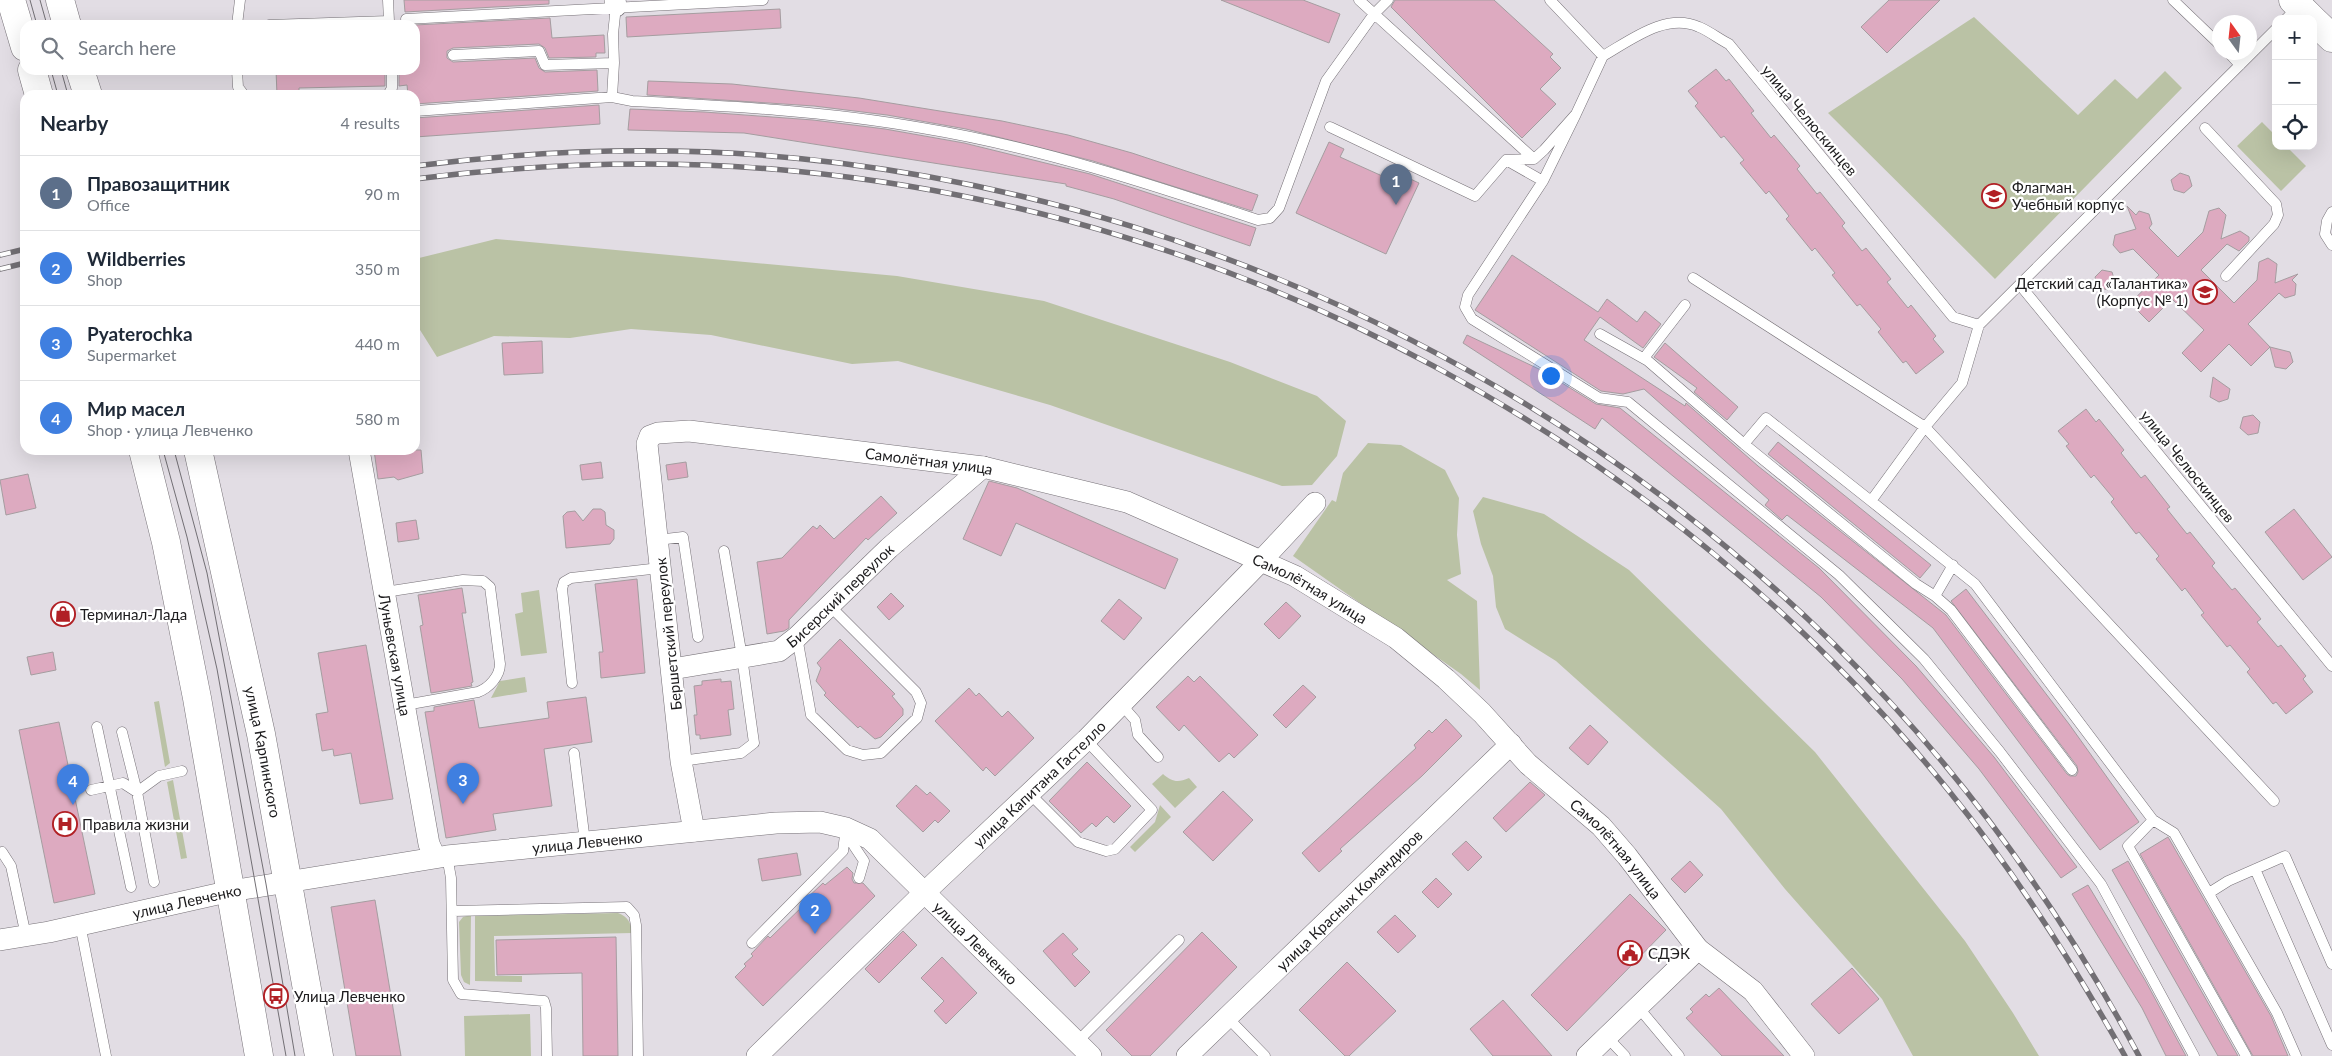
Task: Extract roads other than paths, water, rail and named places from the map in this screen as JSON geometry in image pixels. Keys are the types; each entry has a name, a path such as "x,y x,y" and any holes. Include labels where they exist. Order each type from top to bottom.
{"main road":[{"path":"11,0 20,30"},
{"path":"60,0 66,20"},
{"path":"2300,13 2332,38"},
{"path":"33,75 38,90"},
{"path":"82,75 86,90"},
{"path":"144,455 166,542 193,678 259,1056"},
{"name":"улица Карпинского","path":"199,455 261,734 319,1056"}],"street":[{"name":"Самолётная улица","path":"650,436 658,433 690,431 983,467 1127,502 1295,576 1396,638 1482,712 1528,764 1600,826 1627,856 1698,949 1753,991 1804,1056"},
{"name":"Бершетский переулок","path":"650,436 647,444 681,761 694,831"},
{"name":"Луньевская улица","path":"360,455 429,844 441,856"},
{"name":"Бисерский переулок","path":"672,669 779,651 797,637 889,548 983,467"},
{"name":"улица Капитана Гастелло","path":"757,1056 925,892 1086,740 1315,503"},
{"name":"улица Красных Командиров","path":"1186,1056 1511,744"},
{"name":"улица Левченко","path":"0,940 288,880 441,856 694,831 820,822 846,828 870,839 1084,1049"},
{"path":"1587,1056 1698,949"}],"lane":[{"path":"238,20 240,0"},
{"path":"388,0 389,20"},
{"path":"406,18 616,3 763,0"},
{"path":"1360,0 1534,159"},
{"path":"420,111 612,97 632,101 807,112 922,128 998,142 1122,175 1258,220 1270,218 1279,208 1326,81 1374,14 1388,0"},
{"path":"1550,0 1603,56 1543,181 1468,295 1465,307 1472,319 1599,398 1628,402 1839,575 1924,659 2000,752 2101,884 2194,1056"},
{"path":"2172,0 2212,38"},
{"path":"612,97 613,34 616,3"},
{"name":"улица Челюскинцев","path":"1603,56 1636,36 1670,22 1697,26 1728,44 1953,317 1979,325"},
{"path":"1871,501 1924,427 1962,384 1979,325 2272,33"},
{"path":"453,55 539,51 545,65 614,64"},
{"path":"2235,60 2240,65"},
{"path":"237,75 238,87 240,90"},
{"path":"391,90 392,75"},
{"path":"1330,127 1475,196 1506,160 1534,159 1576,114"},
{"path":"2205,128 2276,204 2278,211 2274,224 2226,276"},
{"path":"1506,160 1543,181"},
{"path":"2332,212 2327,221 2325,234 2332,245"},
{"path":"1693,278 1924,427 2274,800"},
{"name":"улица Челюскинцев","path":"2020,285 2332,666"},
{"path":"1644,358 1685,305"},
{"path":"1600,334 1644,358 1744,444 1916,584 1935,596 1951,610 2072,770"},
{"path":"1744,444 1766,418 1975,584 2153,820 2174,833 2277,1013 2296,1056"},
{"path":"657,540 683,537 698,637"},
{"path":"681,761 741,753 754,743 724,551"},
{"path":"1935,596 1953,565"},
{"path":"572,683 562,589 564,582 571,578 660,568"},
{"path":"385,592 463,580 484,581 490,587 500,664 498,674 487,687 478,692 405,704"},
{"path":"797,637 811,715 846,750 863,755 881,753 917,718 921,703 916,692 830,606"},
{"path":"1121,704 1135,720 1138,735 1158,757"},
{"path":"97,727 111,786 130,887"},
{"path":"122,732 137,792 154,882"},
{"path":"1030,794 1078,842 1106,852 1115,849 1152,810 1086,740"},
{"path":"574,754 584,842"},
{"path":"137,792 159,776 182,771"},
{"path":"91,790 123,783 137,792"},
{"path":"2153,820 2128,846 2246,1056"},
{"path":"846,828 854,846 864,861 858,878"},
{"path":"752,943 843,851 846,828"},
{"path":"0,853 2,852 11,866 26,936"},
{"path":"441,856 451,878 453,980 461,994 544,1001 546,1008 547,1056"},
{"path":"2208,893 2228,881 2285,856 2332,964"},
{"path":"2255,869 2332,1045"},
{"path":"452,911 627,906 634,915 636,925 638,1056"},
{"path":"80,924 106,1056"},
{"path":"1084,1049 1179,940"},
{"path":"1638,1007 1678,1056"},
{"path":"1227,1017 1265,1056"},
{"path":"1607,1037 1624,1056"}],"tram line":[{"path":"30,0 36,20"},
{"path":"40,0 46,20"},
{"path":"52,75 57,90"},
{"path":"62,75 67,90"},
{"path":"164,455 187,537 217,669 286,1056"},
{"path":"175,455 207,573 266,884 295,1056"}],"railway":[{"path":"420,165 521,155 574,152 680,151 733,153 839,163 987,188 1133,227 1274,277 1411,340 1542,414 1666,500 1782,595 1889,701 1960,783 1993,826 2056,916 2113,1009 2139,1056"},
{"path":"420,178 557,166 699,165 794,171 961,196 1124,237 1282,294 1433,366 1577,452 1712,553 1836,666 1949,791 1974,822 2043,920 2125,1056"},
{"path":"0,255 20,250"},
{"path":"0,269 20,264"}],"place":[{"name":"Флагман. Учебный корпус","path":"1994,196"},
{"name":"Правозащитник","path":"1396,205"},
{"name":"Детский сад «Талантика» (Корпус № 1)","path":"2205,292"},
{"name":"Терминал-Лада","path":"63,614"},
{"name":"Pyaterochka","path":"463,804"},
{"name":"Мир масел","path":"73,805"},
{"name":"Правила жизни","path":"65,824"},
{"name":"Wildberries","path":"815,934"},
{"name":"СДЭК","path":"1630,953"},
{"name":"Улица Левченко","path":"276,996"}]}
